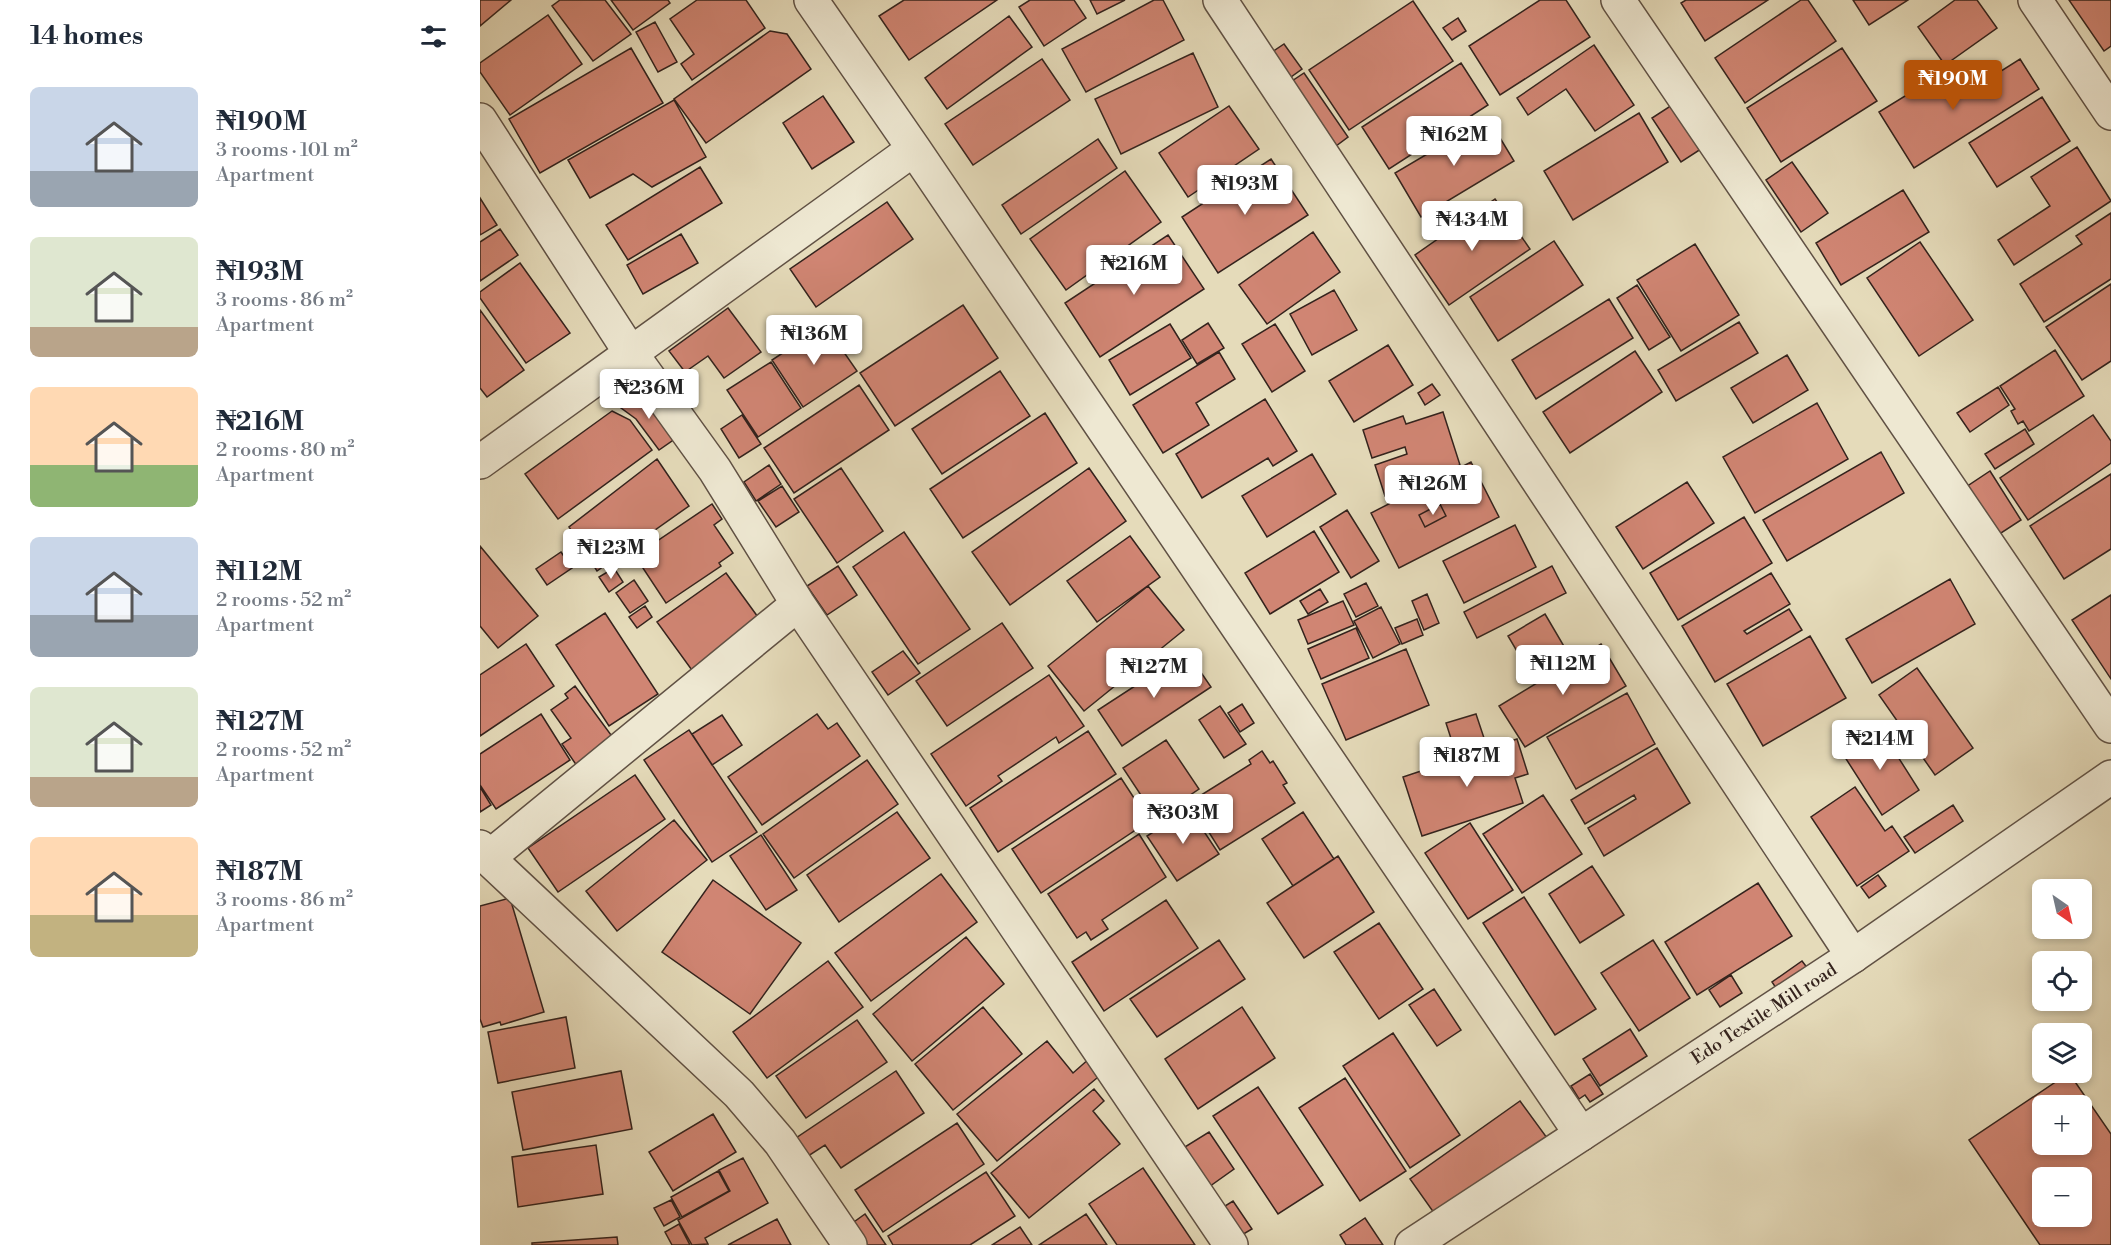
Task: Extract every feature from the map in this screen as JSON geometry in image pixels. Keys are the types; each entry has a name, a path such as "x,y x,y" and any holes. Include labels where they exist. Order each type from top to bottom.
{"street":[{"path":"811,0 1581,1134"},
{"path":"1220,0 1853,956"},
{"path":"1618,0 2111,726"},
{"path":"2035,0 2111,113"},
{"path":"480,120 630,352 715,470 798,604 1231,1245"},
{"path":"480,462 914,149"},
{"path":"798,604 484,853 739,1094 780,1142 850,1245"},
{"name":"Edo Textile Mill road","path":"1412,1245 1853,956 2111,777"}],"building":[{"path":"480,0 511,0 480,26"},
{"path":"560,0 605,0 631,34 593,61 552,6"},
{"path":"611,0 668,0 670,3 633,30"},
{"path":"697,0 746,0 765,28 692,80 681,64 694,54 670,19"},
{"path":"904,0 997,0 909,60 879,16"},
{"path":"1030,0 1074,0 1086,18 1044,46 1019,7"},
{"path":"1090,0 1125,0 1097,14"},
{"path":"1154,0 1163,0 1184,40 1086,92 1062,49"},
{"path":"1540,0 1566,0 1590,37 1500,95 1469,46"},
{"path":"1686,0 1768,0 1705,41 1681,3"},
{"path":"1801,0 1808,0 1836,41 1745,103 1715,58"},
{"path":"1853,0 1908,0 1869,25"},
{"path":"1955,0 1977,0 1997,28 1945,65 1918,27"},
{"path":"2069,0 2111,0 2111,46 2104,51"},
{"path":"1413,1 1453,61 1349,130 1309,70"},
{"path":"548,15 582,64 510,115 480,72 480,63"},
{"path":"1009,16 1032,47 947,109 925,78"},
{"path":"1458,18 1466,31 1452,40 1443,28"},
{"path":"655,22 677,62 658,72 636,32"},
{"path":"770,31 787,34 811,69 706,143 674,99"},
{"path":"1284,44 1302,69 1284,82 1266,56"},
{"path":"1594,45 1634,105 1595,131 1566,89 1528,115 1517,98"},
{"path":"631,48 663,103 540,173 509,119"},
{"path":"1842,48 1877,101 1781,162 1747,108"},
{"path":"1193,53 1218,107 1121,154 1095,99"},
{"path":"1042,59 1070,100 973,165 945,124"},
{"path":"2020,59 2039,89 1914,168 1879,112 1944,72 1960,97"},
{"path":"1461,63 1488,105 1389,169 1362,127"},
{"path":"1304,73 1348,137 1328,152 1283,87"},
{"path":"823,96 854,142 812,169 783,123"},
{"path":"2042,97 2070,141 1997,187 1969,143"},
{"path":"674,100 706,157 652,187 633,174 590,198 568,160"},
{"path":"1672,105 1701,149 1681,162 1652,118"},
{"path":"1229,106 1259,149 1188,197 1159,153"},
{"path":"1639,113 1668,162 1573,220 1544,171"},
{"path":"1488,118 1514,161 1421,217 1395,173"},
{"path":"1098,139 1117,168 1021,234 1002,205"},
{"path":"2077,147 2111,201 2014,265 1998,240 2050,206 2031,177"},
{"path":"1271,159 1308,215 1218,273 1182,217"},
{"path":"1792,162 1828,213 1801,232 1766,180"},
{"path":"700,167 722,203 628,260 606,225"},
{"path":"1125,171 1161,222 1066,290 1030,239"},
{"path":"1903,190 1929,232 1841,285 1816,243"},
{"path":"480,198 497,225 480,235"},
{"path":"1495,199 1530,249 1449,305 1415,255"},
{"path":"887,202 913,239 816,307 790,269"},
{"path":"2111,213 2111,279 2044,322 2020,284 2082,244 2076,236"},
{"path":"500,229 518,255 480,281 480,242"},
{"path":"1313,232 1340,272 1267,324 1239,285"},
{"path":"681,234 698,263 643,294 627,265"},
{"path":"1168,235 1204,289 1100,357 1065,303"},
{"path":"1554,241 1583,285 1498,341 1470,297"},
{"path":"1920,242 1973,320 1919,356 1867,278"},
{"path":"1695,244 1739,315 1681,351 1637,280"},
{"path":"520,263 570,333 526,363 480,298 480,292"},
{"path":"2111,284 2111,361 2082,380 2046,327"},
{"path":"1637,285 1670,337 1649,350 1617,298"},
{"path":"1334,290 1357,330 1312,355 1290,314"},
{"path":"1609,299 1633,338 1536,399 1512,360"},
{"path":"963,305 998,358 895,426 860,373"},
{"path":"728,308 761,352 724,378 708,356 685,372 669,351"},
{"path":"480,310 524,370 487,397 480,388"},
{"path":"1739,322 1758,353 1676,401 1658,370"},
{"path":"1208,323 1224,348 1197,364 1182,340"},
{"path":"1170,324 1191,358 1130,395 1109,360"},
{"path":"1275,324 1305,371 1272,392 1242,344"},
{"path":"825,325 857,371 803,407 772,360"},
{"path":"1388,345 1413,385 1354,422 1329,381"},
{"path":"2055,350 2084,396 2029,431 2023,421 2018,424 2011,411 2015,409 2000,386"},
{"path":"1635,351 1662,392 1570,453 1543,412"},
{"path":"1219,352 1235,379 1196,403 1209,425 1163,453 1133,405"},
{"path":"1787,355 1808,390 1753,423 1731,388"},
{"path":"771,362 801,408 758,437 727,390"},
{"path":"1000,371 1030,416 942,474 912,429"},
{"path":"1432,384 1440,395 1425,405 1418,393"},
{"path":"859,385 889,430 794,493 764,448"},
{"path":"1998,387 2009,405 1970,432 1957,413"},
{"path":"638,391 679,436 659,450 636,419 617,405"},
{"path":"1265,399 1297,451 1273,466 1268,458 1202,498 1176,454"},
{"path":"1817,403 1848,459 1755,513 1723,457"},
{"path":"612,411 630,420 652,450 558,519 525,474"},
{"path":"1443,412 1460,465 1423,477 1425,483 1385,496 1375,465 1407,454 1405,447 1372,458 1363,430 1403,416 1406,424"},
{"path":"1045,413 1077,463 963,538 930,489"},
{"path":"742,415 761,444 739,458 721,429"},
{"path":"2093,415 2111,441 2111,463 2028,520 2000,478"},
{"path":"2025,429 2034,444 1995,469 1985,454"},
{"path":"1881,452 1904,493 1787,561 1763,520"},
{"path":"1312,454 1336,494 1267,537 1242,496"},
{"path":"657,459 689,506 597,571 569,527"},
{"path":"1471,462 1499,517 1399,568 1371,513","holes":["1440,504 1446,516 1425,527 1419,515"]},
{"path":"769,465 781,484 756,501 744,482"},
{"path":"841,468 883,531 837,563 794,499"},
{"path":"1089,468 1126,521 1010,605 972,552"},
{"path":"1990,471 2021,520 1998,535 1966,487"},
{"path":"2111,474 2111,549 2064,579 2030,526"},
{"path":"1687,482 1714,523 1643,569 1616,527"},
{"path":"782,486 799,512 776,527 758,501"},
{"path":"712,504 722,519 714,525 733,553 719,563 721,566 666,603 635,556"},
{"path":"1440,504 1446,516 1425,527 1419,515"},
{"path":"1347,510 1379,561 1351,578 1320,527"},
{"path":"1744,517 1772,563 1678,620 1650,573"},
{"path":"1515,525 1536,567 1464,603 1443,561"},
{"path":"1314,531 1339,572 1270,614 1245,573"},
{"path":"904,532 970,629 918,664 853,567"},
{"path":"1130,536 1160,577 1097,622 1067,581"},
{"path":"480,546 538,616 498,648 480,626"},
{"path":"561,552 572,568 547,585 536,569"},
{"path":"838,566 857,595 827,615 807,586"},
{"path":"1552,566 1566,593 1477,638 1464,612"},
{"path":"614,568 623,582 609,592 599,577"},
{"path":"726,573 763,624 694,673 657,622"},
{"path":"1771,573 1790,604 1744,631 1747,634 1789,609 1802,630 1715,682 1682,626"},
{"path":"1950,579 1975,624 1872,683 1846,639"},
{"path":"634,580 648,601 630,613 616,593"},
{"path":"1366,583 1378,606 1356,617 1344,594"},
{"path":"1148,586 1184,630 1084,711 1048,666"},
{"path":"1320,589 1328,602 1308,614 1300,601"},
{"path":"1427,594 1439,623 1424,630 1412,601"},
{"path":"2111,595 2111,679 2072,620"},
{"path":"1343,601 1354,625 1308,644 1298,620"},
{"path":"645,606 652,617 637,628 629,617"},
{"path":"1381,607 1400,644 1373,658 1354,621"},
{"path":"605,613 658,694 609,726 556,645"},
{"path":"1545,614 1565,648 1528,670 1508,636"},
{"path":"1417,619 1423,635 1402,644 1395,628"},
{"path":"1002,623 1033,668 947,726 916,681"},
{"path":"1356,628 1369,658 1321,679 1308,649"},
{"path":"1810,636 1846,698 1763,746 1727,684"},
{"path":"526,644 554,686 480,736 480,675"},
{"path":"1601,644 1626,686 1525,747 1499,706"},
{"path":"1406,649 1429,705 1346,740 1322,684"},
{"path":"903,651 920,673 888,695 872,672"},
{"path":"1187,652 1211,687 1122,746 1098,710"},
{"path":"1917,668 1973,748 1935,775 1879,695"},
{"path":"1049,675 1084,726 1059,743 1056,737 998,776 1002,781 966,806 931,754"},
{"path":"575,686 614,739 577,766 562,744 571,738 551,710 568,698 565,694"},
{"path":"1627,693 1655,744 1576,789 1547,737"},
{"path":"1242,704 1254,723 1240,732 1228,713"},
{"path":"1220,706 1246,744 1224,758 1199,720"},
{"path":"541,714 570,760 496,809 480,785 480,754"},
{"path":"817,714 828,729 837,723 860,756 762,825 728,777"},
{"path":"1476,714 1486,744 1456,754 1446,723"},
{"path":"722,715 742,745 712,765 692,734"},
{"path":"1879,727 1919,790 1882,815 1841,751"},
{"path":"689,730 757,832 712,862 644,760"},
{"path":"1088,731 1116,774 998,852 970,808"},
{"path":"1517,739 1528,774 1515,778 1523,803 1422,836 1403,777"},
{"path":"1166,740 1199,789 1156,818 1123,768"},
{"path":"1657,748 1690,803 1604,856 1588,828 1636,799 1634,795 1585,824 1571,800"},
{"path":"1262,751 1270,763 1273,761 1287,783 1283,785 1295,803 1220,850 1190,802 1251,764 1249,760"},
{"path":"867,760 898,804 794,878 763,834"},
{"path":"635,775 665,819 558,892 528,848"},
{"path":"1121,778 1149,821 1041,893 1012,849"},
{"path":"480,787 491,805 480,812"},
{"path":"1855,787 1885,831 1892,826 1909,851 1857,886 1811,817"},
{"path":"1543,795 1582,854 1522,893 1483,834"},
{"path":"1953,805 1963,821 1915,853 1904,837"},
{"path":"1189,809 1219,854 1177,881 1147,836"},
{"path":"897,812 930,858 839,922 807,875"},
{"path":"1303,812 1334,859 1293,886 1262,839"},
{"path":"674,820 707,860 617,931 586,891"},
{"path":"1470,823 1513,890 1468,919 1425,853"},
{"path":"1139,834 1166,877 1102,920 1108,929 1091,940 1086,932 1077,938 1048,894"},
{"path":"761,835 797,890 766,910 730,856"},
{"path":"1338,856 1374,912 1304,958 1267,903"},
{"path":"1592,866 1624,915 1580,943 1549,894"},
{"path":"941,874 977,922 871,1001 835,953"},
{"path":"1878,875 1886,886 1869,898 1861,887"},
{"path":"713,880 801,943 750,1014 662,952"},
{"path":"1758,883 1792,936 1697,995 1665,942"},
{"path":"1524,897 1596,1009 1555,1035 1483,923"},
{"path":"510,898 544,1012 501,1025 500,1022 483,1027 480,1019 480,906"},
{"path":"1166,900 1198,948 1104,1011 1072,962"},
{"path":"1379,923 1423,989 1379,1019 1334,952"},
{"path":"966,937 1004,984 912,1061 873,1014"},
{"path":"1219,940 1245,979 1157,1037 1130,999"},
{"path":"1653,940 1690,998 1639,1031 1601,973"},
{"path":"828,961 863,1007 767,1078 733,1032"},
{"path":"1802,961 1815,978 1784,1000 1772,982"},
{"path":"1731,975 1742,993 1720,1007 1709,990"},
{"path":"1434,989 1461,1030 1437,1046 1409,1005"},
{"path":"983,1007 1022,1054 953,1110 915,1064"},
{"path":"1242,1007 1275,1058 1198,1109 1165,1059"},
{"path":"566,1017 575,1068 498,1083 488,1032"},
{"path":"857,1020 887,1062 806,1118 776,1076"},
{"path":"1630,1029 1647,1056 1600,1086 1583,1059"},
{"path":"1393,1033 1460,1135 1410,1168 1343,1066"},
{"path":"1047,1041 1073,1073 1090,1058 1103,1073 997,1161 957,1114"},
{"path":"621,1071 632,1129 523,1150 512,1092"},
{"path":"896,1071 924,1113 841,1168 825,1145 802,1160 790,1142"},
{"path":"1590,1074 1603,1094 1590,1102 1585,1095 1579,1099 1571,1086"},
{"path":"1345,1078 1406,1171 1360,1201 1299,1108"},
{"path":"2054,1083 2076,1083 2084,1095 2036,1095"},
{"path":"1258,1087 1323,1185 1278,1214 1213,1116"},
{"path":"1094,1089 1104,1101 1093,1111 1120,1144 1029,1218 991,1173"},
{"path":"2032,1098 2032,1155 2092,1155 2092,1106 2111,1134 2111,1245 2040,1245 1969,1140"},
{"path":"1520,1101 1550,1142 1439,1220 1410,1179"},
{"path":"713,1114 736,1152 673,1191 649,1152"},
{"path":"957,1123 984,1164 883,1232 855,1190"},
{"path":"1209,1132 1234,1169 1206,1189 1180,1150"},
{"path":"596,1145 603,1194 518,1207 512,1157"},
{"path":"743,1158 768,1203 705,1238 708,1244 692,1245 678,1220 730,1191 719,1170"},
{"path":"1143,1168 1195,1245 1117,1245 1089,1204"},
{"path":"718,1171 729,1191 682,1217 671,1197"},
{"path":"986,1172 1015,1216 970,1245 893,1245 888,1236"},
{"path":"671,1200 680,1217 664,1226 654,1208"},
{"path":"1233,1201 1252,1229 1235,1239 1217,1211"},
{"path":"865,1214 886,1245 860,1245 847,1227"},
{"path":"1086,1214 1107,1245 1039,1245"},
{"path":"1365,1218 1383,1245 1346,1245 1340,1235"},
{"path":"777,1219 791,1245 728,1245"},
{"path":"679,1224 690,1245 672,1245 665,1232"},
{"path":"1020,1227 1032,1245 992,1245"},
{"path":"617,1237 618,1245 532,1245 532,1243"}]}
